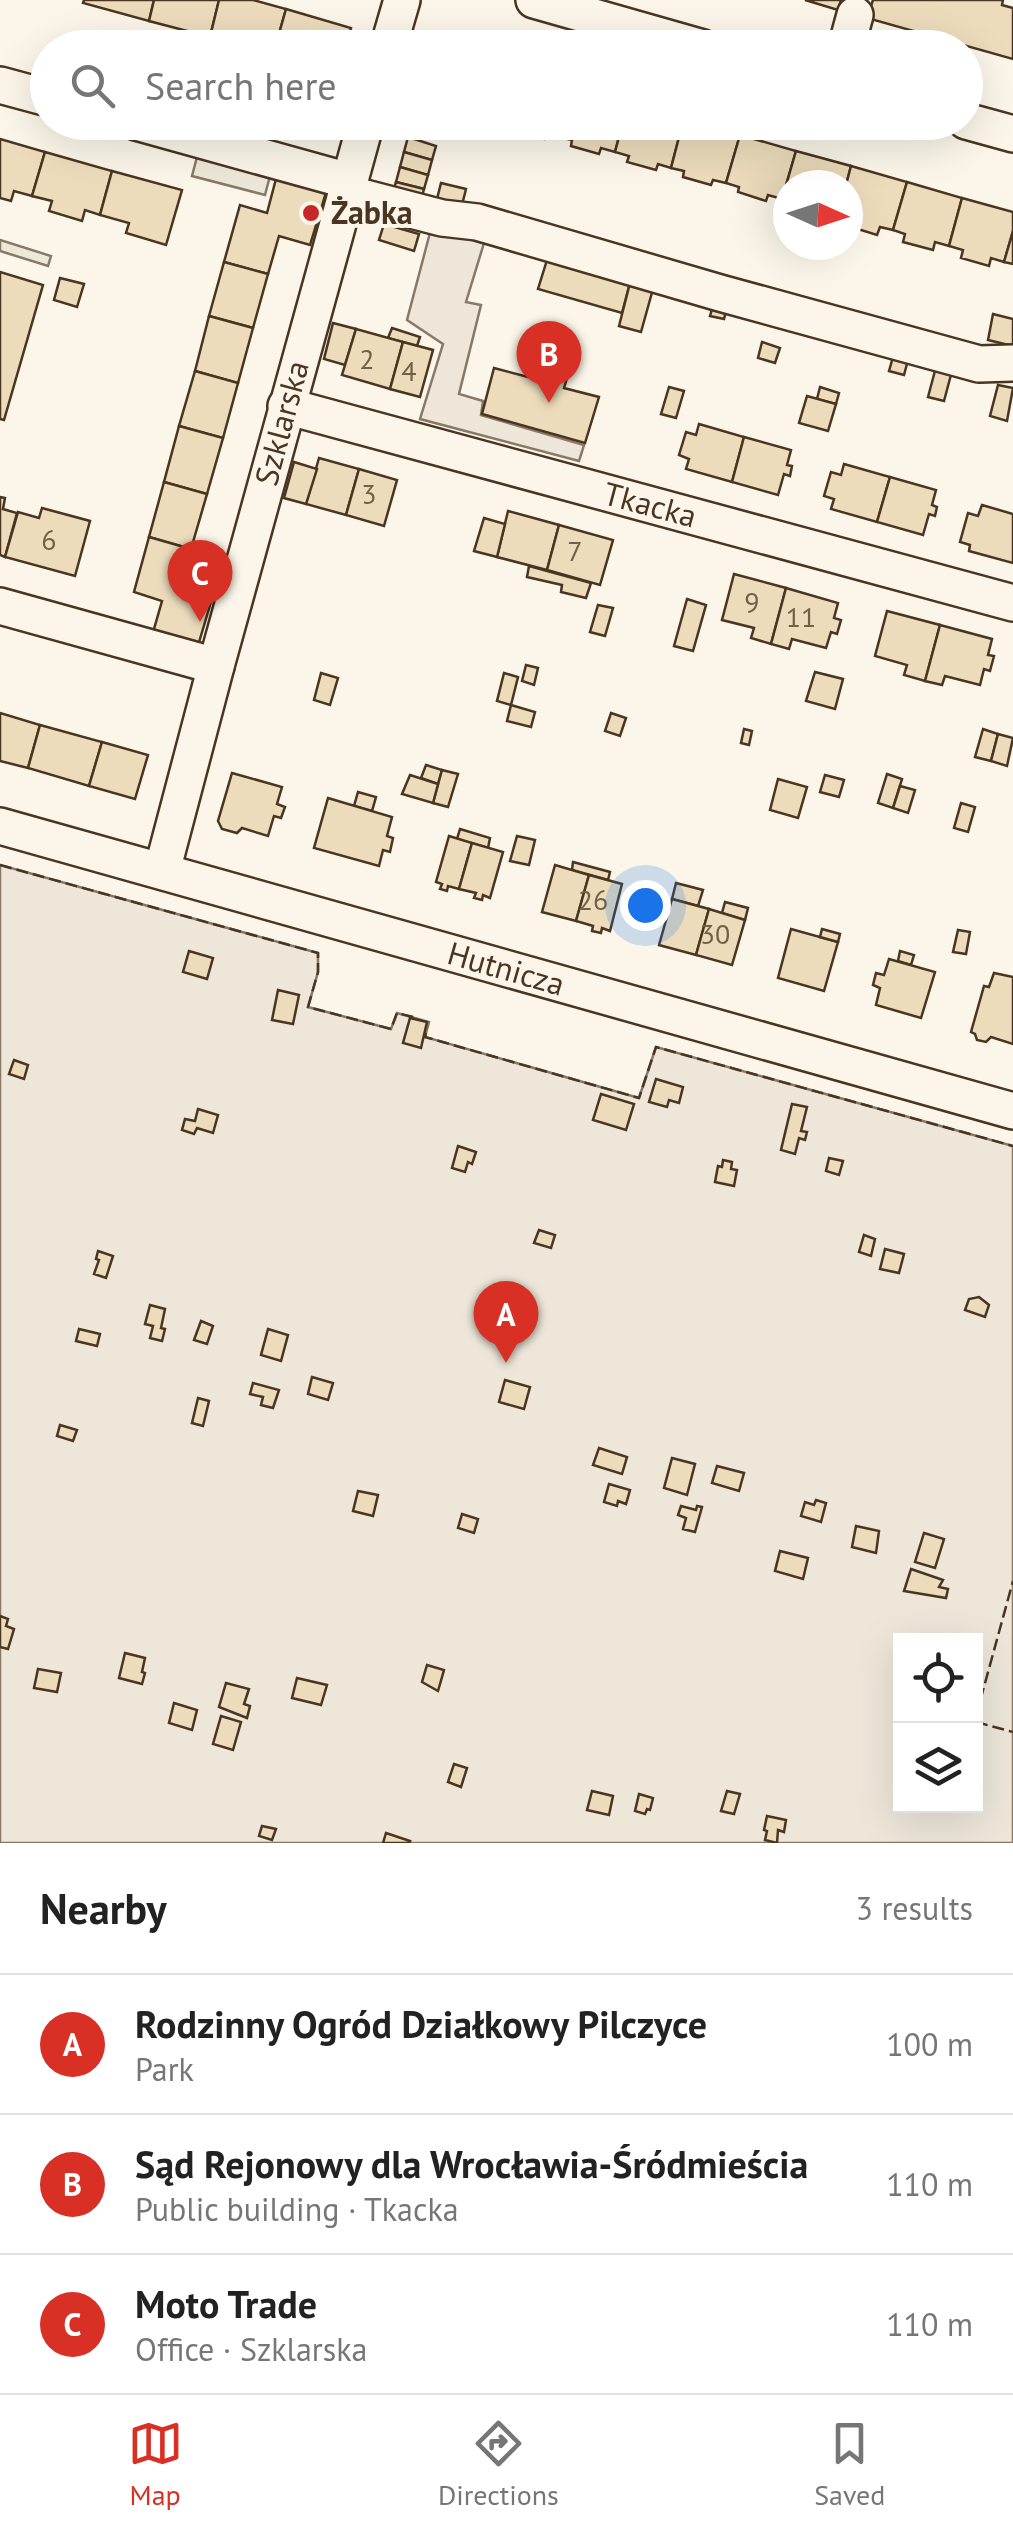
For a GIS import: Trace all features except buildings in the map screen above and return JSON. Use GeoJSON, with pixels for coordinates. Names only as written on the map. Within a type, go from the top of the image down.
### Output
{"type":"FeatureCollection","features":[{"type":"Feature","properties":{"kind":"street"},"geometry":{"type":"LineString","coordinates":[[393,30],[402,0]]}},
{"type":"Feature","properties":{"kind":"street"},"geometry":{"type":"LineString","coordinates":[[534,0],[639,30]]}},
{"type":"Feature","properties":{"kind":"street"},"geometry":{"type":"LineString","coordinates":[[0,85],[30,93]]}},
{"type":"Feature","properties":{"kind":"street"},"geometry":{"type":"LineString","coordinates":[[983,126],[1013,134]]}},
{"type":"Feature","properties":{"kind":"street"},"geometry":{"type":"LineString","coordinates":[[195,140],[442,218],[477,222],[980,364],[1013,363]]}},
{"type":"Feature","properties":{"kind":"street","name":"Szklarska"},"geometry":{"type":"LineString","coordinates":[[162,871],[361,140]]}},
{"type":"Feature","properties":{"kind":"street","name":"Tkacka"},"geometry":{"type":"LineString","coordinates":[[286,406],[1013,604]]}},
{"type":"Feature","properties":{"kind":"street"},"geometry":{"type":"LineString","coordinates":[[0,606],[216,666]]}},
{"type":"Feature","properties":{"kind":"street","name":"Hutnicza"},"geometry":{"type":"LineString","coordinates":[[0,826],[1013,1111]]}},
{"type":"Feature","properties":{"kind":"shaded area"},"geometry":{"type":"Polygon","coordinates":[[[198,153],[271,172],[265,195],[192,176],[198,153]]]}},
{"type":"Feature","properties":{"kind":"shaded area"},"geometry":{"type":"Polygon","coordinates":[[[431,229],[484,243],[466,302],[481,305],[459,394],[483,401],[481,415],[584,445],[579,461],[420,419],[443,344],[407,320],[431,229]]]}},
{"type":"Feature","properties":{"kind":"shaded area"},"geometry":{"type":"Polygon","coordinates":[[[0,240],[51,256],[48,266],[0,251],[0,240]]]}},
{"type":"Feature","properties":{"kind":"shaded area"},"geometry":{"type":"Polygon","coordinates":[[[0,865],[318,953],[318,972],[308,1007],[391,1029],[397,1013],[429,1022],[425,1037],[639,1098],[656,1047],[1013,1146],[1013,1843],[0,1843],[0,865]]]}},
{"type":"Feature","properties":{"kind":"fence"},"geometry":{"type":"LineString","coordinates":[[0,865],[318,953],[318,972],[308,1007],[391,1029],[397,1013],[417,1018]]}},
{"type":"Feature","properties":{"kind":"fence"},"geometry":{"type":"LineString","coordinates":[[426,1033],[425,1037],[639,1098],[656,1047],[1013,1146]]}},
{"type":"Feature","properties":{"kind":"fence"},"geometry":{"type":"LineString","coordinates":[[983,1690],[1013,1581]]}},
{"type":"Feature","properties":{"kind":"fence"},"geometry":{"type":"LineString","coordinates":[[980,1723],[1013,1732]]}},
{"type":"Feature","properties":{"kind":"place","name":"Żabka"},"geometry":{"type":"Point","coordinates":[311,213]}},
{"type":"Feature","properties":{"kind":"place","name":"Sąd Rejonowy dla Wrocławia-Śródmieścia"},"geometry":{"type":"Point","coordinates":[549,403]}},
{"type":"Feature","properties":{"kind":"place","name":"Moto Trade"},"geometry":{"type":"Point","coordinates":[200,622]}},
{"type":"Feature","properties":{"kind":"place","name":"Rodzinny Ogród Działkowy Pilczyce"},"geometry":{"type":"Point","coordinates":[506,1363]}}]}
